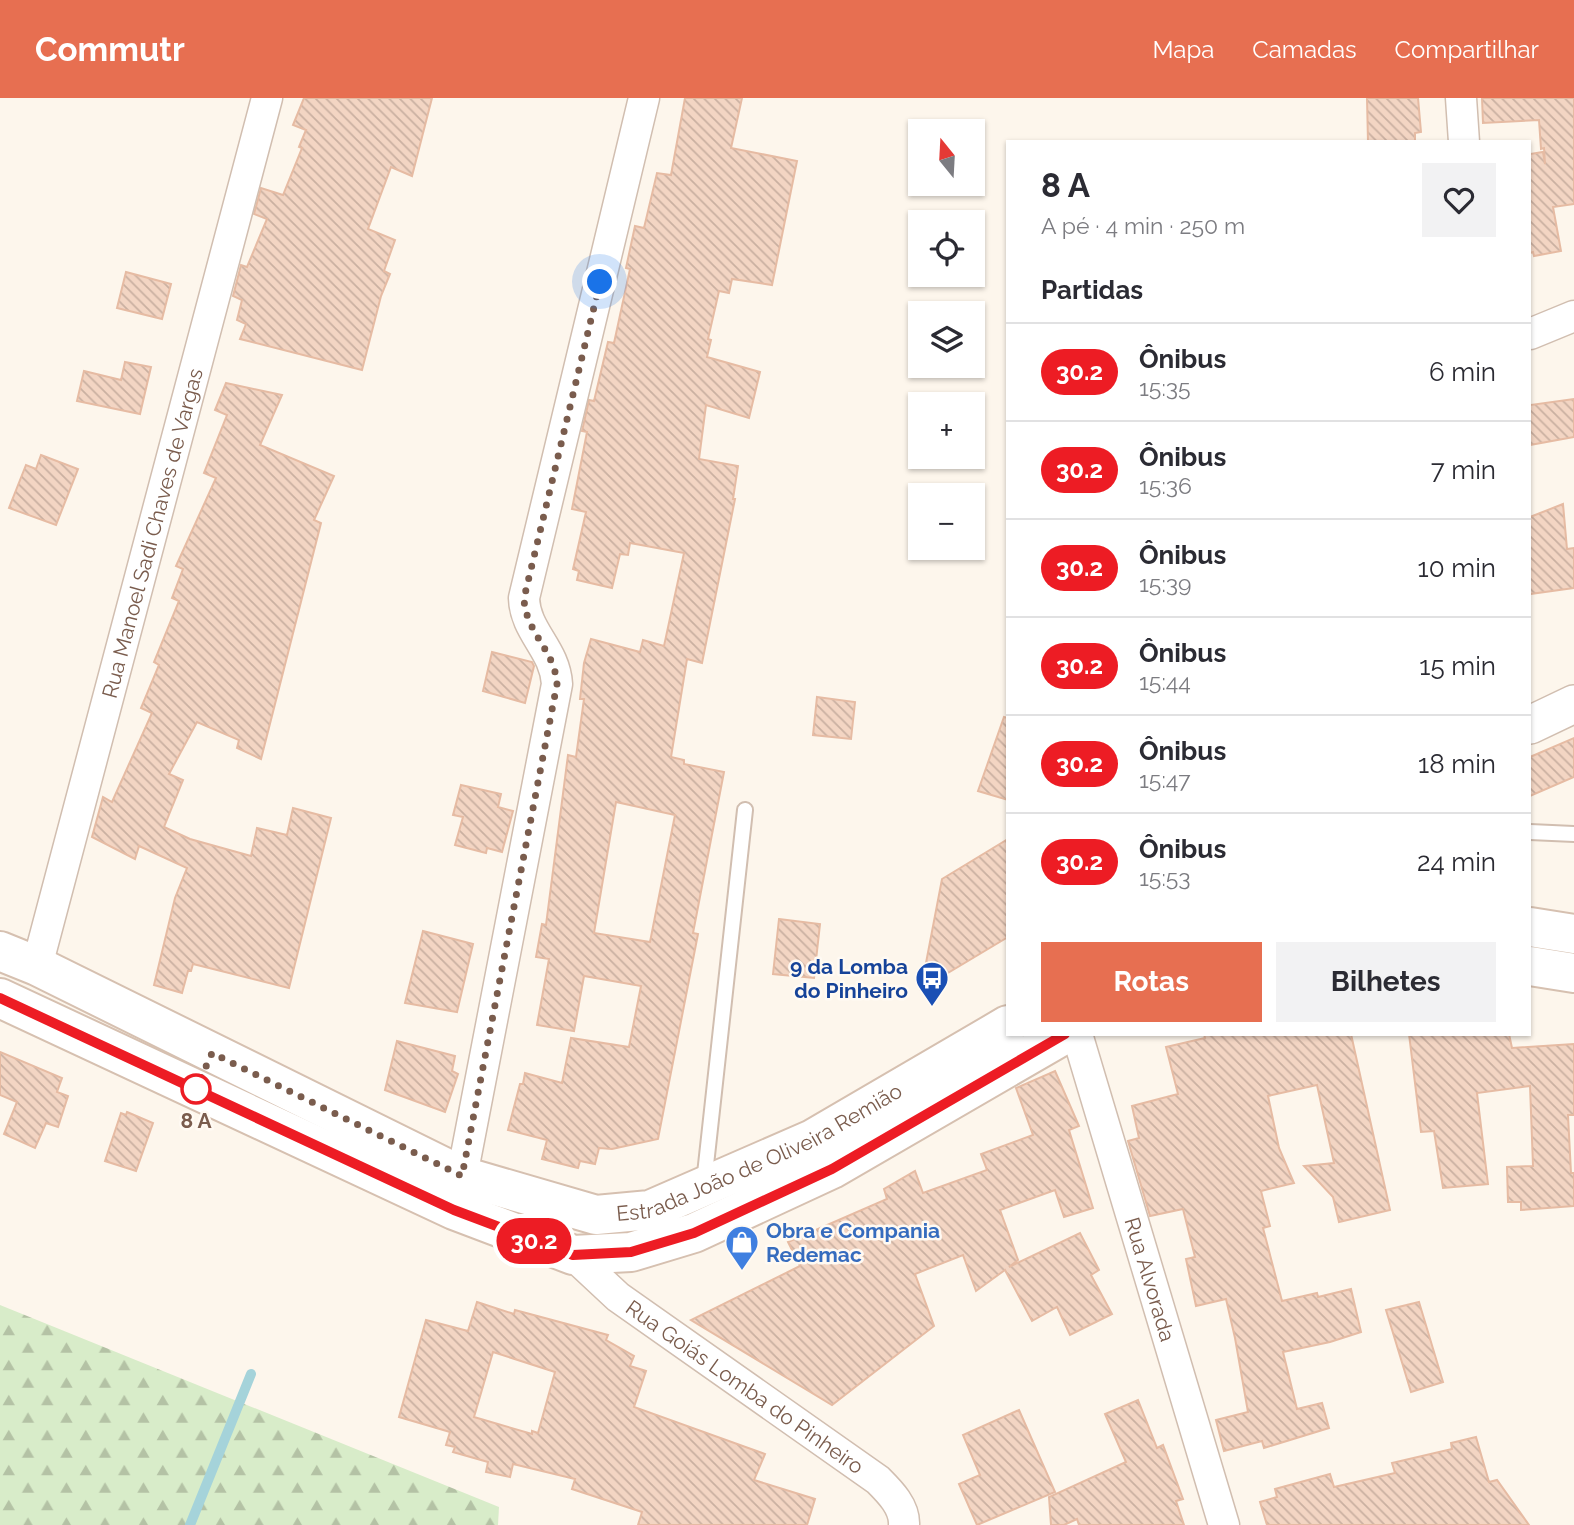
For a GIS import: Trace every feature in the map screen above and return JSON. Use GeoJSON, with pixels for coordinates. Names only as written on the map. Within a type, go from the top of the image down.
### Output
{"type":"FeatureCollection","features":[{"type":"Feature","properties":{"kind":"main road"},"geometry":{"type":"LineString","coordinates":[[1531,927],[1574,934]]}},
{"type":"Feature","properties":{"kind":"main road","name":"Estrada João de Oliveira Remião"},"geometry":{"type":"LineString","coordinates":[[0,951],[462,1176],[596,1215],[650,1210],[813,1139],[1006,1026]]}},
{"type":"Feature","properties":{"kind":"main road"},"geometry":{"type":"LineString","coordinates":[[1531,966],[1574,973]]}},
{"type":"Feature","properties":{"kind":"main road","name":"Estrada João de Oliveira Remião"},"geometry":{"type":"LineString","coordinates":[[0,998],[454,1210],[573,1255],[631,1252],[694,1233],[832,1169],[1062,1036]]}},
{"type":"Feature","properties":{"kind":"street","name":"Rua Manoel Sadi Chaves de Vargas"},"geometry":{"type":"LineString","coordinates":[[37,967],[267,98]]}},
{"type":"Feature","properties":{"kind":"street"},"geometry":{"type":"LineString","coordinates":[[462,1176],[557,684],[555,667],[528,619],[524,598],[644,98]]}},
{"type":"Feature","properties":{"kind":"street"},"geometry":{"type":"LineString","coordinates":[[1461,98],[1464,140]]}},
{"type":"Feature","properties":{"kind":"street"},"geometry":{"type":"LineString","coordinates":[[1531,334],[1574,316]]}},
{"type":"Feature","properties":{"kind":"street"},"geometry":{"type":"LineString","coordinates":[[1531,725],[1574,704]]}},
{"type":"Feature","properties":{"kind":"street","name":"Rua Alvorada"},"geometry":{"type":"LineString","coordinates":[[1078,1036],[1224,1525]]}},
{"type":"Feature","properties":{"kind":"street","name":"Rua Goiás Lomba do Pinheiro"},"geometry":{"type":"LineString","coordinates":[[573,1255],[618,1297],[878,1480],[895,1498],[905,1520],[904,1525]]}},
{"type":"Feature","properties":{"kind":"lane"},"geometry":{"type":"LineString","coordinates":[[703,1188],[745,810]]}},
{"type":"Feature","properties":{"kind":"lane"},"geometry":{"type":"LineString","coordinates":[[1531,832],[1574,834]]}},
{"type":"Feature","properties":{"kind":"green space"},"geometry":{"type":"Polygon","coordinates":[[[0,1305],[499,1507],[498,1525],[0,1525],[0,1305]]]}},
{"type":"Feature","properties":{"kind":"building"},"geometry":{"type":"Polygon","coordinates":[[[304,98],[432,98],[412,176],[391,167],[368,229],[395,240],[384,271],[390,274],[381,296],[362,370],[240,339],[246,324],[237,320],[242,300],[233,296],[241,265],[247,267],[267,219],[254,214],[261,188],[283,195],[302,148],[299,147],[306,130],[293,125],[304,98]]]}},
{"type":"Feature","properties":{"kind":"building"},"geometry":{"type":"Polygon","coordinates":[[[685,98],[742,98],[731,148],[797,161],[772,285],[732,279],[729,293],[719,291],[708,339],[711,340],[707,357],[760,372],[749,418],[706,405],[699,459],[738,466],[735,499],[702,663],[687,659],[671,757],[684,760],[684,764],[724,772],[693,933],[698,934],[658,1139],[612,1149],[599,1148],[595,1164],[580,1161],[578,1168],[542,1159],[547,1140],[508,1130],[525,1073],[562,1083],[571,1038],[629,1047],[641,986],[584,976],[574,1031],[537,1025],[549,959],[536,957],[542,924],[546,925],[568,755],[576,757],[584,699],[580,699],[584,663],[591,639],[640,652],[643,640],[664,646],[684,553],[630,543],[628,555],[620,554],[612,588],[577,580],[579,571],[573,569],[586,512],[572,509],[587,432],[582,431],[589,400],[594,401],[608,342],[614,343],[630,269],[626,268],[635,226],[644,228],[657,173],[671,175],[685,98]],[[616,802],[594,933],[650,942],[675,815],[616,802]]]}},
{"type":"Feature","properties":{"kind":"building"},"geometry":{"type":"Polygon","coordinates":[[[1367,98],[1418,98],[1421,132],[1415,133],[1415,140],[1368,140],[1367,98]]]}},
{"type":"Feature","properties":{"kind":"building"},"geometry":{"type":"Polygon","coordinates":[[[1482,98],[1574,98],[1574,204],[1553,207],[1561,251],[1534,256],[1531,253],[1531,154],[1543,152],[1545,164],[1539,120],[1483,123],[1482,98]]]}},
{"type":"Feature","properties":{"kind":"building"},"geometry":{"type":"Polygon","coordinates":[[[126,272],[171,284],[162,319],[117,308],[126,272]]]}},
{"type":"Feature","properties":{"kind":"building"},"geometry":{"type":"Polygon","coordinates":[[[125,362],[151,367],[140,414],[77,401],[84,371],[121,380],[125,362]]]}},
{"type":"Feature","properties":{"kind":"building"},"geometry":{"type":"Polygon","coordinates":[[[226,383],[282,395],[260,445],[334,476],[314,520],[321,523],[261,759],[237,748],[239,740],[197,722],[169,774],[183,780],[164,827],[190,839],[251,856],[257,828],[287,835],[293,808],[331,818],[289,988],[193,964],[191,971],[188,971],[182,993],[154,985],[175,898],[187,868],[139,846],[135,859],[92,837],[103,797],[112,802],[152,713],[141,708],[159,665],[154,662],[179,601],[172,598],[183,569],[176,566],[216,478],[204,473],[227,415],[215,410],[226,383]]]}},
{"type":"Feature","properties":{"kind":"building"},"geometry":{"type":"Polygon","coordinates":[[[1574,399],[1574,437],[1531,445],[1531,405],[1574,399]]]}},
{"type":"Feature","properties":{"kind":"building"},"geometry":{"type":"Polygon","coordinates":[[[41,455],[78,469],[56,525],[9,508],[26,465],[36,469],[41,455]]]}},
{"type":"Feature","properties":{"kind":"building"},"geometry":{"type":"Polygon","coordinates":[[[1563,504],[1567,549],[1574,548],[1574,588],[1531,594],[1531,517],[1563,504]]]}},
{"type":"Feature","properties":{"kind":"building"},"geometry":{"type":"Polygon","coordinates":[[[492,652],[532,662],[534,666],[525,703],[483,691],[492,652]]]}},
{"type":"Feature","properties":{"kind":"building"},"geometry":{"type":"Polygon","coordinates":[[[817,697],[855,702],[851,739],[813,735],[817,697]]]}},
{"type":"Feature","properties":{"kind":"building"},"geometry":{"type":"Polygon","coordinates":[[[1004,717],[1006,718],[1006,799],[978,791],[1004,717]]]}},
{"type":"Feature","properties":{"kind":"building"},"geometry":{"type":"Polygon","coordinates":[[[1574,738],[1574,777],[1531,796],[1531,757],[1574,738]]]}},
{"type":"Feature","properties":{"kind":"building"},"geometry":{"type":"Polygon","coordinates":[[[461,785],[501,794],[498,807],[513,811],[502,852],[487,848],[486,853],[455,845],[463,817],[453,815],[461,785]]]}},
{"type":"Feature","properties":{"kind":"building"},"geometry":{"type":"Polygon","coordinates":[[[1006,840],[1006,938],[921,989],[942,879],[1006,840]]]}},
{"type":"Feature","properties":{"kind":"building"},"geometry":{"type":"Polygon","coordinates":[[[779,919],[820,924],[814,978],[773,974],[779,919]]]}},
{"type":"Feature","properties":{"kind":"building"},"geometry":{"type":"Polygon","coordinates":[[[423,931],[473,944],[457,1012],[405,1003],[423,931]]]}},
{"type":"Feature","properties":{"kind":"building"},"geometry":{"type":"Polygon","coordinates":[[[1351,1036],[1390,1210],[1339,1222],[1333,1197],[1304,1166],[1334,1163],[1317,1085],[1268,1096],[1279,1148],[1294,1183],[1261,1191],[1270,1226],[1263,1228],[1282,1301],[1317,1293],[1318,1297],[1351,1289],[1361,1332],[1283,1352],[1297,1409],[1322,1403],[1329,1428],[1264,1448],[1262,1441],[1224,1451],[1216,1420],[1248,1412],[1226,1299],[1196,1306],[1186,1259],[1195,1257],[1183,1209],[1150,1216],[1128,1141],[1139,1138],[1132,1106],[1178,1094],[1166,1047],[1205,1038],[1351,1036]]]}},
{"type":"Feature","properties":{"kind":"building"},"geometry":{"type":"Polygon","coordinates":[[[1409,1036],[1509,1036],[1512,1048],[1574,1044],[1574,1115],[1568,1115],[1571,1173],[1574,1173],[1574,1206],[1521,1210],[1521,1202],[1508,1202],[1507,1167],[1533,1166],[1530,1086],[1477,1093],[1488,1184],[1443,1188],[1434,1131],[1421,1132],[1409,1036]]]}},
{"type":"Feature","properties":{"kind":"building"},"geometry":{"type":"Polygon","coordinates":[[[397,1041],[455,1056],[452,1071],[458,1074],[445,1112],[385,1090],[397,1041]]]}},
{"type":"Feature","properties":{"kind":"building"},"geometry":{"type":"Polygon","coordinates":[[[0,1052],[62,1078],[57,1092],[68,1096],[58,1127],[46,1123],[35,1148],[4,1134],[17,1102],[0,1095],[0,1052]]]}},
{"type":"Feature","properties":{"kind":"building"},"geometry":{"type":"Polygon","coordinates":[[[1055,1071],[1079,1126],[1069,1130],[1093,1208],[1064,1217],[1055,1190],[1000,1210],[1018,1260],[1009,1267],[1080,1233],[1099,1270],[1091,1275],[1112,1314],[1070,1335],[1057,1307],[1032,1321],[1005,1270],[976,1291],[963,1255],[915,1274],[934,1326],[832,1405],[691,1320],[800,1266],[788,1242],[887,1199],[884,1189],[915,1171],[923,1193],[987,1170],[981,1154],[1033,1135],[1016,1088],[1055,1071]]]}},
{"type":"Feature","properties":{"kind":"building"},"geometry":{"type":"Polygon","coordinates":[[[127,1112],[153,1123],[136,1171],[105,1161],[121,1113],[126,1115],[127,1112]]]}},
{"type":"Feature","properties":{"kind":"building"},"geometry":{"type":"Polygon","coordinates":[[[477,1302],[514,1314],[515,1310],[608,1335],[606,1340],[634,1356],[630,1366],[646,1371],[634,1407],[765,1454],[754,1480],[815,1499],[807,1525],[638,1525],[642,1512],[572,1489],[575,1479],[513,1464],[510,1477],[486,1472],[488,1462],[453,1452],[455,1447],[446,1445],[450,1432],[399,1417],[426,1320],[468,1331],[477,1302]],[[493,1352],[474,1417],[532,1434],[532,1431],[538,1433],[555,1372],[493,1352]]]}},
{"type":"Feature","properties":{"kind":"building"},"geometry":{"type":"Polygon","coordinates":[[[1419,1302],[1443,1382],[1411,1392],[1386,1310],[1419,1302]]]}},
{"type":"Feature","properties":{"kind":"building"},"geometry":{"type":"Polygon","coordinates":[[[1138,1400],[1157,1448],[1163,1445],[1183,1499],[1176,1501],[1184,1525],[1079,1525],[1077,1519],[1064,1525],[1051,1525],[1049,1497],[1126,1462],[1105,1414],[1138,1400]]]}},
{"type":"Feature","properties":{"kind":"building"},"geometry":{"type":"Polygon","coordinates":[[[1019,1410],[1055,1492],[977,1525],[959,1484],[980,1475],[963,1435],[1019,1410]]]}},
{"type":"Feature","properties":{"kind":"building"},"geometry":{"type":"Polygon","coordinates":[[[1476,1437],[1489,1482],[1497,1480],[1529,1525],[1267,1525],[1260,1502],[1277,1497],[1275,1489],[1330,1474],[1334,1487],[1395,1473],[1392,1463],[1452,1449],[1451,1443],[1476,1437]]]}},
{"type":"Feature","properties":{"kind":"waterway"},"geometry":{"type":"LineString","coordinates":[[190,1525],[251,1374]]}},
{"type":"Feature","properties":{"kind":"bus line","name":"30.2"},"geometry":{"type":"LineString","coordinates":[[0,998],[454,1210],[573,1255],[631,1252],[694,1233],[832,1169],[1062,1036]]}},
{"type":"Feature","properties":{"kind":"place","name":"9 da Lomba do Pinheiro"},"geometry":{"type":"Point","coordinates":[932,1008]}},
{"type":"Feature","properties":{"kind":"place","name":"8 A"},"geometry":{"type":"Point","coordinates":[196,1089]}},
{"type":"Feature","properties":{"kind":"place","name":"Obra e Compania Redemac"},"geometry":{"type":"Point","coordinates":[742,1272]}},
{"type":"Feature","properties":{"kind":"route"},"geometry":{"type":"LineString","coordinates":[[196,1089],[212,1053],[462,1176],[557,684],[555,667],[528,619],[524,598],[600,282]]}}]}
